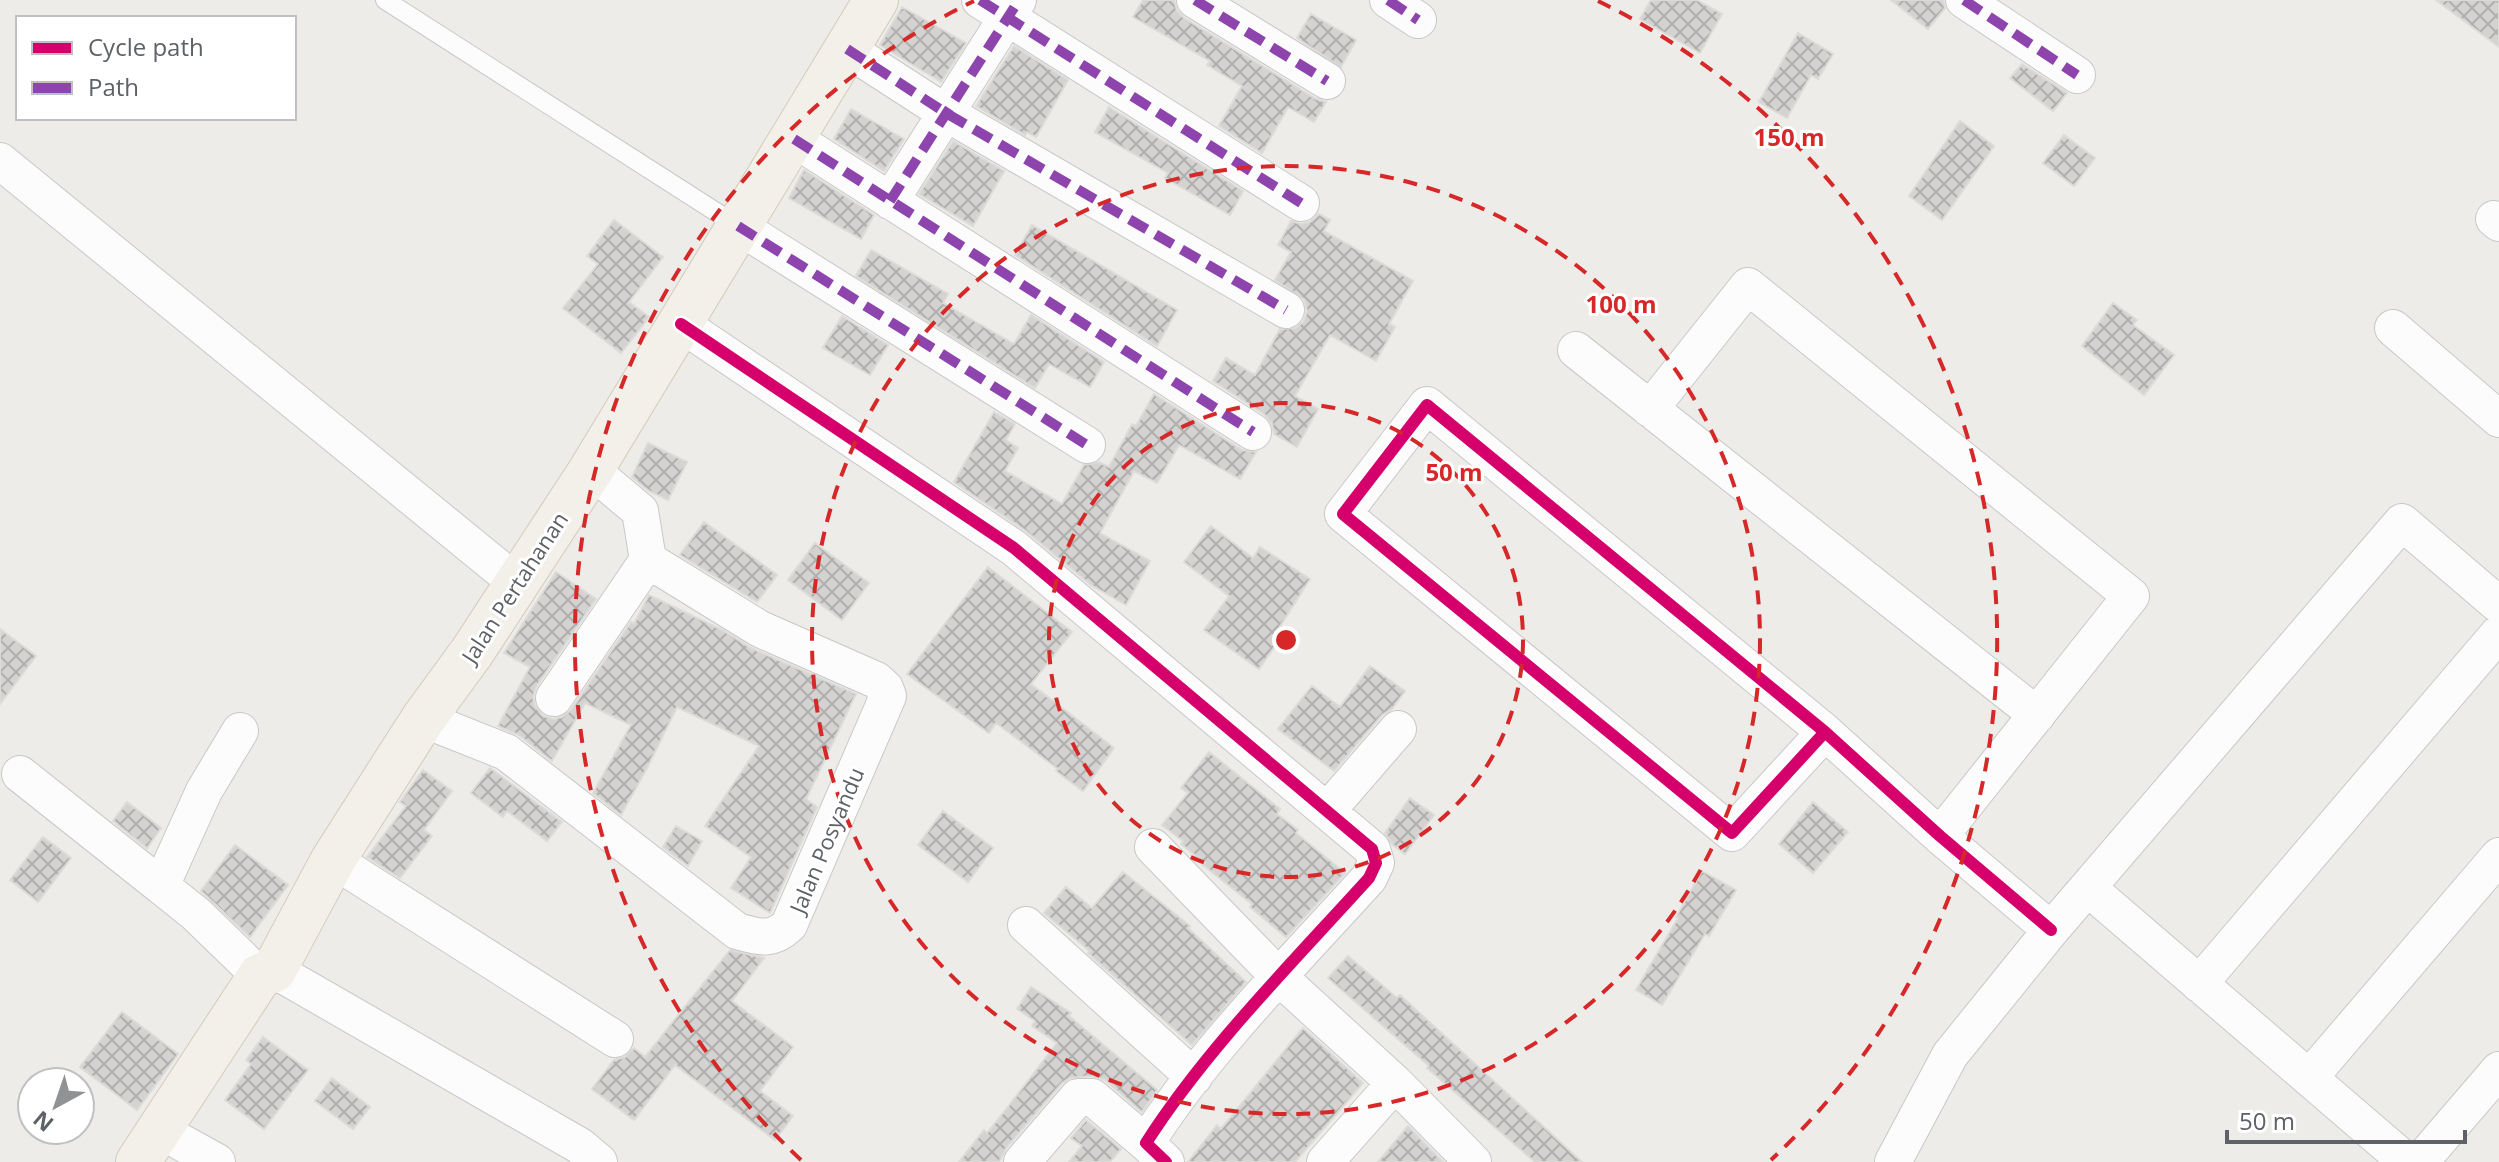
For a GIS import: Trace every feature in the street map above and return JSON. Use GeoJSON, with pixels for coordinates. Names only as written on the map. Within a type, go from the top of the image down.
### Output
{"type":"FeatureCollection","features":[{"type":"Feature","properties":{"kind":"main road","name":"Jalan Pertahanan"},"geometry":{"type":"LineString","coordinates":[[148,1146],[267,973],[333,860],[423,719],[472,652],[591,470],[876,0]]}},
{"type":"Feature","properties":{"kind":"street"},"geometry":{"type":"LineString","coordinates":[[1195,0],[1327,81]]}},
{"type":"Feature","properties":{"kind":"street"},"geometry":{"type":"LineString","coordinates":[[1388,0],[1418,20]]}},
{"type":"Feature","properties":{"kind":"street"},"geometry":{"type":"LineString","coordinates":[[1964,0],[2077,75]]}},
{"type":"Feature","properties":{"kind":"street"},"geometry":{"type":"LineString","coordinates":[[890,201],[946,113],[1002,6],[1301,203]]}},
{"type":"Feature","properties":{"kind":"street"},"geometry":{"type":"LineString","coordinates":[[847,49],[946,113],[1286,310]]}},
{"type":"Feature","properties":{"kind":"street"},"geometry":{"type":"LineString","coordinates":[[794,139],[1253,432]]}},
{"type":"Feature","properties":{"kind":"street"},"geometry":{"type":"LineString","coordinates":[[0,161],[517,583]]}},
{"type":"Feature","properties":{"kind":"street"},"geometry":{"type":"LineString","coordinates":[[738,226],[1087,445]]}},
{"type":"Feature","properties":{"kind":"street"},"geometry":{"type":"LineString","coordinates":[[1650,409],[1748,286],[2131,596],[1940,836]]}},
{"type":"Feature","properties":{"kind":"street"},"geometry":{"type":"LineString","coordinates":[[681,324],[1014,548],[1372,849],[1376,863],[1369,878],[1194,1077],[1156,1152],[1092,1097],[1078,1097],[1022,1162]]}},
{"type":"Feature","properties":{"kind":"street"},"geometry":{"type":"LineString","coordinates":[[2393,328],[2499,419]]}},
{"type":"Feature","properties":{"kind":"street"},"geometry":{"type":"LineString","coordinates":[[1576,350],[2037,715]]}},
{"type":"Feature","properties":{"kind":"street"},"geometry":{"type":"LineString","coordinates":[[1825,732],[1732,833],[1343,514],[1427,405],[1825,732],[1940,836],[2051,930]]}},
{"type":"Feature","properties":{"kind":"street"},"geometry":{"type":"LineString","coordinates":[[554,698],[648,560],[640,511],[591,470]]}},
{"type":"Feature","properties":{"kind":"street"},"geometry":{"type":"LineString","coordinates":[[1893,1162],[1950,1055],[2051,930],[2402,522],[2499,605]]}},
{"type":"Feature","properties":{"kind":"street","name":"Jalan Posyandu"},"geometry":{"type":"LineString","coordinates":[[423,719],[506,752],[737,931],[759,937],[778,936],[789,925],[888,696],[876,680],[760,629],[648,560]]}},
{"type":"Feature","properties":{"kind":"street"},"geometry":{"type":"LineString","coordinates":[[2199,984],[2499,633]]}},
{"type":"Feature","properties":{"kind":"street"},"geometry":{"type":"LineString","coordinates":[[1327,811],[1398,729]]}},
{"type":"Feature","properties":{"kind":"street"},"geometry":{"type":"LineString","coordinates":[[161,886],[204,791],[240,731]]}},
{"type":"Feature","properties":{"kind":"street"},"geometry":{"type":"LineString","coordinates":[[20,774],[267,973],[580,1146],[599,1162]]}},
{"type":"Feature","properties":{"kind":"street"},"geometry":{"type":"LineString","coordinates":[[1153,847],[1280,978],[1395,1083],[1473,1162]]}},
{"type":"Feature","properties":{"kind":"street"},"geometry":{"type":"LineString","coordinates":[[2309,1078],[2499,856]]}},
{"type":"Feature","properties":{"kind":"street"},"geometry":{"type":"LineString","coordinates":[[333,860],[615,1039]]}},
{"type":"Feature","properties":{"kind":"street"},"geometry":{"type":"LineString","coordinates":[[2088,888],[2407,1162]]}},
{"type":"Feature","properties":{"kind":"street"},"geometry":{"type":"LineString","coordinates":[[1026,925],[1194,1077]]}},
{"type":"Feature","properties":{"kind":"street"},"geometry":{"type":"LineString","coordinates":[[2420,1162],[2499,1070]]}},
{"type":"Feature","properties":{"kind":"street"},"geometry":{"type":"LineString","coordinates":[[1325,1162],[1395,1083]]}},
{"type":"Feature","properties":{"kind":"street"},"geometry":{"type":"LineString","coordinates":[[148,1146],[217,1162]]}},
{"type":"Feature","properties":{"kind":"lane"},"geometry":{"type":"LineString","coordinates":[[385,0],[738,226]]}},
{"type":"Feature","properties":{"kind":"building"},"geometry":{"type":"Polygon","coordinates":[[[1143,0],[1174,0],[1177,11],[1184,18],[1316,99],[1326,102],[1314,122],[1288,107],[1262,153],[1219,126],[1242,86],[1207,65],[1210,61],[1133,17],[1143,0]]]}},
{"type":"Feature","properties":{"kind":"building"},"geometry":{"type":"Polygon","coordinates":[[[1651,0],[1697,0],[1722,14],[1700,53],[1640,19],[1651,0]]]}},
{"type":"Feature","properties":{"kind":"building"},"geometry":{"type":"Polygon","coordinates":[[[1891,0],[1943,0],[1945,8],[1928,29],[1891,0]]]}},
{"type":"Feature","properties":{"kind":"building"},"geometry":{"type":"Polygon","coordinates":[[[2436,0],[2499,0],[2499,47],[2436,0]]]}},
{"type":"Feature","properties":{"kind":"building"},"geometry":{"type":"Polygon","coordinates":[[[902,7],[966,43],[941,82],[880,45],[902,7]]]}},
{"type":"Feature","properties":{"kind":"building"},"geometry":{"type":"Polygon","coordinates":[[[1311,14],[1356,40],[1341,67],[1297,38],[1311,14]]]}},
{"type":"Feature","properties":{"kind":"building"},"geometry":{"type":"Polygon","coordinates":[[[1798,33],[1833,54],[1818,79],[1811,75],[1787,118],[1759,102],[1798,33]]]}},
{"type":"Feature","properties":{"kind":"building"},"geometry":{"type":"Polygon","coordinates":[[[1014,46],[1068,80],[1036,137],[1027,132],[1025,135],[976,106],[1014,46]]]}},
{"type":"Feature","properties":{"kind":"building"},"geometry":{"type":"Polygon","coordinates":[[[2022,64],[2067,93],[2053,111],[2010,78],[2022,64]]]}},
{"type":"Feature","properties":{"kind":"building"},"geometry":{"type":"Polygon","coordinates":[[[1109,107],[1243,191],[1230,215],[1165,178],[1168,173],[1095,132],[1109,107]]]}},
{"type":"Feature","properties":{"kind":"building"},"geometry":{"type":"Polygon","coordinates":[[[851,109],[904,139],[884,171],[834,139],[851,109]]]}},
{"type":"Feature","properties":{"kind":"building"},"geometry":{"type":"Polygon","coordinates":[[[1960,121],[1994,146],[1942,220],[1909,196],[1960,121]]]}},
{"type":"Feature","properties":{"kind":"building"},"geometry":{"type":"Polygon","coordinates":[[[2064,135],[2095,158],[2074,186],[2043,163],[2064,135]]]}},
{"type":"Feature","properties":{"kind":"building"},"geometry":{"type":"Polygon","coordinates":[[[953,141],[1004,171],[973,226],[919,194],[953,141]]]}},
{"type":"Feature","properties":{"kind":"building"},"geometry":{"type":"Polygon","coordinates":[[[804,170],[874,215],[861,239],[789,198],[804,170]]]}},
{"type":"Feature","properties":{"kind":"building"},"geometry":{"type":"Polygon","coordinates":[[[1319,214],[1330,220],[1324,231],[1413,281],[1389,324],[1395,327],[1376,361],[1330,335],[1295,396],[1318,409],[1297,447],[1274,434],[1272,423],[1264,414],[1213,381],[1226,358],[1255,375],[1280,329],[1296,328],[1304,321],[1307,311],[1304,299],[1275,280],[1291,252],[1278,245],[1291,221],[1301,224],[1310,222],[1319,214]]]}},
{"type":"Feature","properties":{"kind":"building"},"geometry":{"type":"Polygon","coordinates":[[[614,220],[663,257],[629,302],[649,317],[621,353],[563,308],[598,264],[587,256],[614,220]]]}},
{"type":"Feature","properties":{"kind":"building"},"geometry":{"type":"Polygon","coordinates":[[[1032,225],[1177,310],[1157,346],[1015,255],[1032,225]]]}},
{"type":"Feature","properties":{"kind":"building"},"geometry":{"type":"Polygon","coordinates":[[[871,250],[948,294],[943,303],[1014,344],[1031,315],[1104,362],[1090,387],[1049,364],[1035,388],[856,276],[871,250]]]}},
{"type":"Feature","properties":{"kind":"building"},"geometry":{"type":"Polygon","coordinates":[[[2113,303],[2137,320],[2133,325],[2174,355],[2144,395],[2082,346],[2113,303]]]}},
{"type":"Feature","properties":{"kind":"building"},"geometry":{"type":"Polygon","coordinates":[[[842,316],[888,345],[870,375],[823,348],[842,316]]]}},
{"type":"Feature","properties":{"kind":"building"},"geometry":{"type":"Polygon","coordinates":[[[1154,394],[1242,450],[1256,452],[1240,479],[1179,445],[1157,483],[1134,471],[1100,533],[1150,561],[1126,605],[1091,585],[1026,531],[954,482],[994,412],[1015,424],[1006,440],[1018,448],[1005,471],[1062,504],[1084,465],[1099,462],[1109,467],[1132,424],[1136,426],[1154,394]]]}},
{"type":"Feature","properties":{"kind":"building"},"geometry":{"type":"Polygon","coordinates":[[[648,443],[687,462],[668,500],[649,491],[632,477],[648,443]]]}},
{"type":"Feature","properties":{"kind":"building"},"geometry":{"type":"Polygon","coordinates":[[[704,522],[777,575],[757,602],[680,555],[704,522]]]}},
{"type":"Feature","properties":{"kind":"building"},"geometry":{"type":"Polygon","coordinates":[[[1211,526],[1253,558],[1260,547],[1310,579],[1279,628],[1285,632],[1259,669],[1204,630],[1229,596],[1184,562],[1211,526]]]}},
{"type":"Feature","properties":{"kind":"building"},"geometry":{"type":"Polygon","coordinates":[[[815,543],[869,583],[842,620],[788,580],[815,543]]]}},
{"type":"Feature","properties":{"kind":"building"},"geometry":{"type":"Polygon","coordinates":[[[988,567],[1072,632],[1031,684],[1114,748],[1083,791],[996,723],[989,733],[907,674],[988,567]]]}},
{"type":"Feature","properties":{"kind":"building"},"geometry":{"type":"Polygon","coordinates":[[[556,572],[596,599],[536,687],[533,697],[535,706],[543,716],[553,719],[571,710],[631,622],[634,624],[649,595],[722,630],[751,648],[856,694],[806,799],[817,807],[770,913],[731,888],[751,857],[705,826],[759,746],[677,707],[621,815],[593,793],[631,725],[585,703],[552,761],[519,735],[498,726],[530,667],[504,653],[556,572]]]}},
{"type":"Feature","properties":{"kind":"building"},"geometry":{"type":"Polygon","coordinates":[[[0,629],[36,656],[0,704],[0,629]]]}},
{"type":"Feature","properties":{"kind":"building"},"geometry":{"type":"Polygon","coordinates":[[[1370,666],[1405,691],[1334,771],[1278,729],[1312,686],[1340,707],[1370,666]]]}},
{"type":"Feature","properties":{"kind":"building"},"geometry":{"type":"Polygon","coordinates":[[[1209,752],[1280,809],[1277,814],[1298,830],[1296,833],[1345,873],[1286,937],[1162,825],[1188,793],[1181,788],[1209,752]]]}},
{"type":"Feature","properties":{"kind":"building"},"geometry":{"type":"Polygon","coordinates":[[[490,768],[562,822],[547,841],[507,811],[503,817],[471,793],[490,768]]]}},
{"type":"Feature","properties":{"kind":"building"},"geometry":{"type":"Polygon","coordinates":[[[423,770],[452,791],[424,830],[432,836],[400,878],[367,857],[406,806],[400,802],[423,770]]]}},
{"type":"Feature","properties":{"kind":"building"},"geometry":{"type":"Polygon","coordinates":[[[1410,798],[1434,815],[1405,854],[1393,845],[1385,833],[1410,798]]]}},
{"type":"Feature","properties":{"kind":"building"},"geometry":{"type":"Polygon","coordinates":[[[127,802],[161,828],[147,848],[113,821],[127,802]]]}},
{"type":"Feature","properties":{"kind":"building"},"geometry":{"type":"Polygon","coordinates":[[[1813,802],[1848,832],[1813,873],[1779,844],[1813,802]]]}},
{"type":"Feature","properties":{"kind":"building"},"geometry":{"type":"Polygon","coordinates":[[[943,811],[993,848],[968,882],[918,845],[943,811]]]}},
{"type":"Feature","properties":{"kind":"building"},"geometry":{"type":"Polygon","coordinates":[[[676,826],[702,841],[688,866],[663,847],[676,826]]]}},
{"type":"Feature","properties":{"kind":"building"},"geometry":{"type":"Polygon","coordinates":[[[43,837],[71,858],[38,902],[10,880],[43,837]]]}},
{"type":"Feature","properties":{"kind":"building"},"geometry":{"type":"Polygon","coordinates":[[[235,845],[288,885],[250,937],[201,891],[235,845]]]}},
{"type":"Feature","properties":{"kind":"building"},"geometry":{"type":"Polygon","coordinates":[[[1702,871],[1736,890],[1662,1005],[1636,990],[1702,871]]]}},
{"type":"Feature","properties":{"kind":"building"},"geometry":{"type":"Polygon","coordinates":[[[1123,872],[1190,926],[1188,928],[1246,982],[1192,1045],[1044,913],[1066,887],[1092,908],[1123,872]]]}},
{"type":"Feature","properties":{"kind":"building"},"geometry":{"type":"Polygon","coordinates":[[[730,950],[764,958],[732,1001],[793,1047],[760,1091],[793,1116],[775,1140],[675,1065],[634,1120],[592,1089],[614,1060],[625,1057],[634,1048],[645,1057],[730,950]]]}},
{"type":"Feature","properties":{"kind":"building"},"geometry":{"type":"Polygon","coordinates":[[[1348,956],[1397,998],[1400,995],[1582,1162],[1535,1162],[1427,1068],[1429,1066],[1328,978],[1348,956]]]}},
{"type":"Feature","properties":{"kind":"building"},"geometry":{"type":"Polygon","coordinates":[[[1031,987],[1071,1013],[1069,1016],[1157,1090],[1142,1112],[1105,1080],[1092,1076],[1070,1078],[1062,1083],[1006,1148],[999,1162],[959,1162],[984,1130],[987,1133],[1057,1043],[1032,1026],[1035,1021],[1017,1009],[1031,987]]]}},
{"type":"Feature","properties":{"kind":"building"},"geometry":{"type":"Polygon","coordinates":[[[122,1012],[178,1054],[137,1110],[96,1079],[96,1066],[81,1066],[122,1012]]]}},
{"type":"Feature","properties":{"kind":"building"},"geometry":{"type":"Polygon","coordinates":[[[1303,1028],[1363,1083],[1295,1162],[1188,1162],[1217,1125],[1221,1129],[1303,1028]]]}},
{"type":"Feature","properties":{"kind":"building"},"geometry":{"type":"Polygon","coordinates":[[[263,1037],[308,1070],[264,1129],[225,1100],[251,1064],[246,1060],[263,1037]]]}},
{"type":"Feature","properties":{"kind":"building"},"geometry":{"type":"Polygon","coordinates":[[[332,1078],[370,1107],[353,1129],[315,1101],[332,1078]]]}},
{"type":"Feature","properties":{"kind":"building"},"geometry":{"type":"Polygon","coordinates":[[[1086,1120],[1121,1149],[1110,1162],[1069,1162],[1082,1146],[1071,1138],[1086,1120]]]}},
{"type":"Feature","properties":{"kind":"building"},"geometry":{"type":"Polygon","coordinates":[[[1408,1126],[1443,1162],[1378,1162],[1408,1126]]]}},
{"type":"Feature","properties":{"kind":"marked path"},"geometry":{"type":"LineString","coordinates":[[980,0],[1301,203]]}},
{"type":"Feature","properties":{"kind":"marked path"},"geometry":{"type":"LineString","coordinates":[[890,201],[1019,0]]}},
{"type":"Feature","properties":{"kind":"marked path"},"geometry":{"type":"LineString","coordinates":[[1195,0],[1327,81]]}},
{"type":"Feature","properties":{"kind":"marked path"},"geometry":{"type":"LineString","coordinates":[[1388,0],[1418,20]]}},
{"type":"Feature","properties":{"kind":"marked path"},"geometry":{"type":"LineString","coordinates":[[1964,0],[2077,75]]}},
{"type":"Feature","properties":{"kind":"marked path"},"geometry":{"type":"LineString","coordinates":[[847,49],[946,113],[1286,310]]}},
{"type":"Feature","properties":{"kind":"marked path"},"geometry":{"type":"LineString","coordinates":[[794,139],[1253,432]]}},
{"type":"Feature","properties":{"kind":"marked path"},"geometry":{"type":"LineString","coordinates":[[738,226],[1087,445]]}},
{"type":"Feature","properties":{"kind":"cycle path"},"geometry":{"type":"LineString","coordinates":[[681,324],[1014,548],[1372,849],[1376,863],[1369,878],[1223,1040],[1146,1143],[1166,1162]]}},
{"type":"Feature","properties":{"kind":"cycle path"},"geometry":{"type":"LineString","coordinates":[[1825,732],[1732,833],[1343,514],[1427,405],[1825,732],[1940,836],[2051,930]]}}]}
